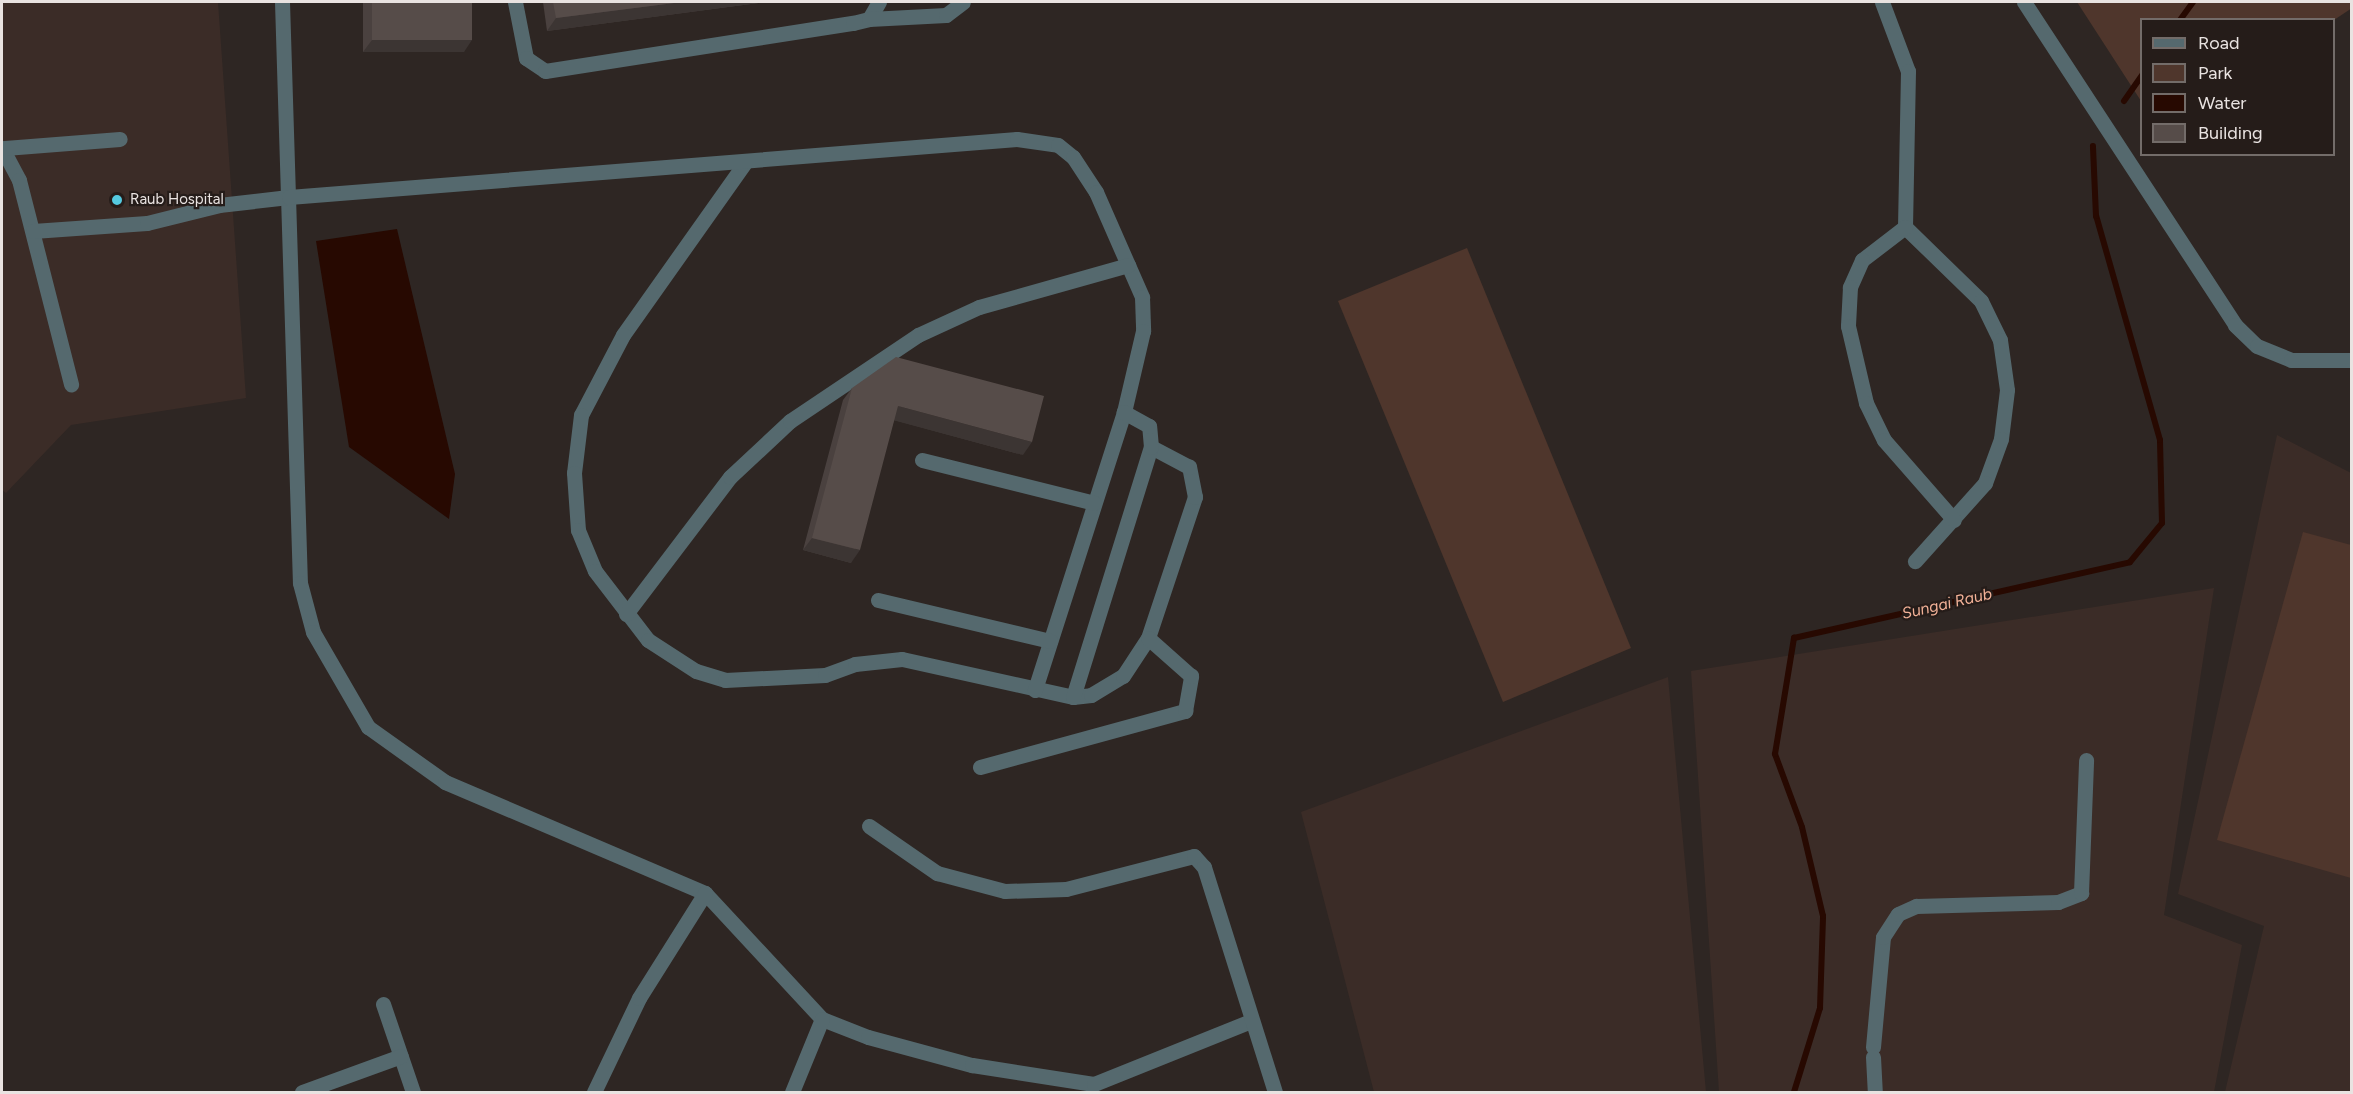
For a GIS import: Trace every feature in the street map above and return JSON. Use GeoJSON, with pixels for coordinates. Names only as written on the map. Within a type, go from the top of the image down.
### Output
{"type":"FeatureCollection","features":[{"type":"Feature","properties":{"kind":"street"},"geometry":{"type":"LineString","coordinates":[[282,2],[300,583],[313,632],[354,710],[394,749],[445,782],[705,893],[822,1019],[972,1065],[1095,1088],[1251,1021]]}},
{"type":"Feature","properties":{"kind":"street"},"geometry":{"type":"LineString","coordinates":[[515,2],[526,58],[545,70],[869,19],[946,15],[963,2]]}},
{"type":"Feature","properties":{"kind":"street"},"geometry":{"type":"LineString","coordinates":[[869,19],[879,2]]}},
{"type":"Feature","properties":{"kind":"street"},"geometry":{"type":"LineString","coordinates":[[1882,2],[1908,71],[1905,227],[1982,302],[2000,340],[2007,390],[2001,439],[1985,483],[1915,561]]}},
{"type":"Feature","properties":{"kind":"street"},"geometry":{"type":"LineString","coordinates":[[2024,2],[2235,325],[2257,346],[2291,360],[2352,360]]}},
{"type":"Feature","properties":{"kind":"street"},"geometry":{"type":"LineString","coordinates":[[71,384],[33,231],[3,148],[120,139]]}},
{"type":"Feature","properties":{"kind":"street"},"geometry":{"type":"LineString","coordinates":[[33,231],[147,223],[219,205],[289,197],[744,164],[1017,139],[1058,145],[1073,157],[1096,192],[1142,297],[1143,331],[1124,412],[1035,690]]}},
{"type":"Feature","properties":{"kind":"street"},"geometry":{"type":"LineString","coordinates":[[744,164],[606,361],[581,415],[574,473],[578,530],[595,571],[648,640],[696,671],[725,680],[825,675],[855,664],[902,659],[1073,697],[1108,688],[1124,676],[1148,638],[1195,497],[1189,467],[1151,447]]}},
{"type":"Feature","properties":{"kind":"street"},"geometry":{"type":"LineString","coordinates":[[1905,227],[1862,260],[1850,287],[1852,348],[1866,403],[1884,440],[1954,520]]}},
{"type":"Feature","properties":{"kind":"street"},"geometry":{"type":"LineString","coordinates":[[626,614],[730,477],[790,421],[918,335],[990,304],[1128,265]]}},
{"type":"Feature","properties":{"kind":"street"},"geometry":{"type":"LineString","coordinates":[[1073,697],[1151,447],[1149,426],[1124,412]]}},
{"type":"Feature","properties":{"kind":"street"},"geometry":{"type":"LineString","coordinates":[[922,459],[1094,503]]}},
{"type":"Feature","properties":{"kind":"street"},"geometry":{"type":"LineString","coordinates":[[878,600],[1050,641]]}},
{"type":"Feature","properties":{"kind":"street"},"geometry":{"type":"LineString","coordinates":[[980,767],[1185,711],[1191,676],[1148,638]]}},
{"type":"Feature","properties":{"kind":"street"},"geometry":{"type":"LineString","coordinates":[[1875,1092],[1873,1052],[1883,937],[1898,914],[1916,906],[2058,902],[2081,893],[2086,760]]}},
{"type":"Feature","properties":{"kind":"street"},"geometry":{"type":"LineString","coordinates":[[869,826],[937,873],[1005,891],[1066,889],[1194,856],[1204,867],[1275,1092]]}},
{"type":"Feature","properties":{"kind":"street"},"geometry":{"type":"LineString","coordinates":[[589,1091],[639,998],[705,893]]}},
{"type":"Feature","properties":{"kind":"street"},"geometry":{"type":"LineString","coordinates":[[383,1004],[413,1092]]}},
{"type":"Feature","properties":{"kind":"street"},"geometry":{"type":"LineString","coordinates":[[792,1092],[822,1019]]}},
{"type":"Feature","properties":{"kind":"street"},"geometry":{"type":"LineString","coordinates":[[302,1092],[401,1056]]}},
{"type":"Feature","properties":{"kind":"shaded area","name":"Raub Hospital"},"geometry":{"type":"Polygon","coordinates":[[[2,2],[218,2],[246,398],[71,425],[6,493],[2,490],[2,2]]]}},
{"type":"Feature","properties":{"kind":"shaded area"},"geometry":{"type":"Polygon","coordinates":[[[2277,435],[2351,473],[2351,1092],[2225,1092],[2264,926],[2178,894],[2277,435]]]}},
{"type":"Feature","properties":{"kind":"shaded area"},"geometry":{"type":"Polygon","coordinates":[[[2214,588],[2164,915],[2242,945],[2214,1092],[1719,1092],[1691,671],[2214,588]]]}},
{"type":"Feature","properties":{"kind":"shaded area"},"geometry":{"type":"Polygon","coordinates":[[[1668,677],[1706,1092],[1374,1092],[1301,812],[1668,677]]]}},
{"type":"Feature","properties":{"kind":"green space"},"geometry":{"type":"Polygon","coordinates":[[[2077,2],[2351,2],[2352,8],[2335,19],[2140,18],[2140,99],[2077,2]]]}},
{"type":"Feature","properties":{"kind":"green space"},"geometry":{"type":"Polygon","coordinates":[[[1467,248],[1631,648],[1503,702],[1338,301],[1467,248]]]}},
{"type":"Feature","properties":{"kind":"green space"},"geometry":{"type":"Polygon","coordinates":[[[2303,532],[2351,545],[2351,878],[2217,840],[2303,532]]]}},
{"type":"Feature","properties":{"kind":"water"},"geometry":{"type":"Polygon","coordinates":[[[397,229],[455,474],[449,519],[349,447],[316,241],[397,229]]]}},
{"type":"Feature","properties":{"kind":"building"},"geometry":{"type":"Polygon","coordinates":[[[372,2],[472,2],[472,40],[372,40],[372,2]]]}},
{"type":"Feature","properties":{"kind":"building"},"geometry":{"type":"Polygon","coordinates":[[[553,2],[682,2],[556,18],[553,2]]]}},
{"type":"Feature","properties":{"kind":"building"},"geometry":{"type":"Polygon","coordinates":[[[896,357],[1044,396],[1032,442],[898,406],[860,550],[812,538],[852,388],[896,357]]]}},
{"type":"Feature","properties":{"kind":"waterway","name":"Sungai Raub"},"geometry":{"type":"LineString","coordinates":[[2181,18],[2193,2]]}},
{"type":"Feature","properties":{"kind":"waterway","name":"Sungai Raub"},"geometry":{"type":"LineString","coordinates":[[2124,101],[2140,78]]}},
{"type":"Feature","properties":{"kind":"waterway","name":"Sungai Raub"},"geometry":{"type":"LineString","coordinates":[[1794,1092],[1820,1008],[1823,916],[1802,827],[1775,754],[1794,638],[2130,562],[2162,523],[2160,440],[2096,216],[2093,146]]}},
{"type":"Feature","properties":{"kind":"place","name":"Raub Hospital"},"geometry":{"type":"Point","coordinates":[117,200]}}]}
